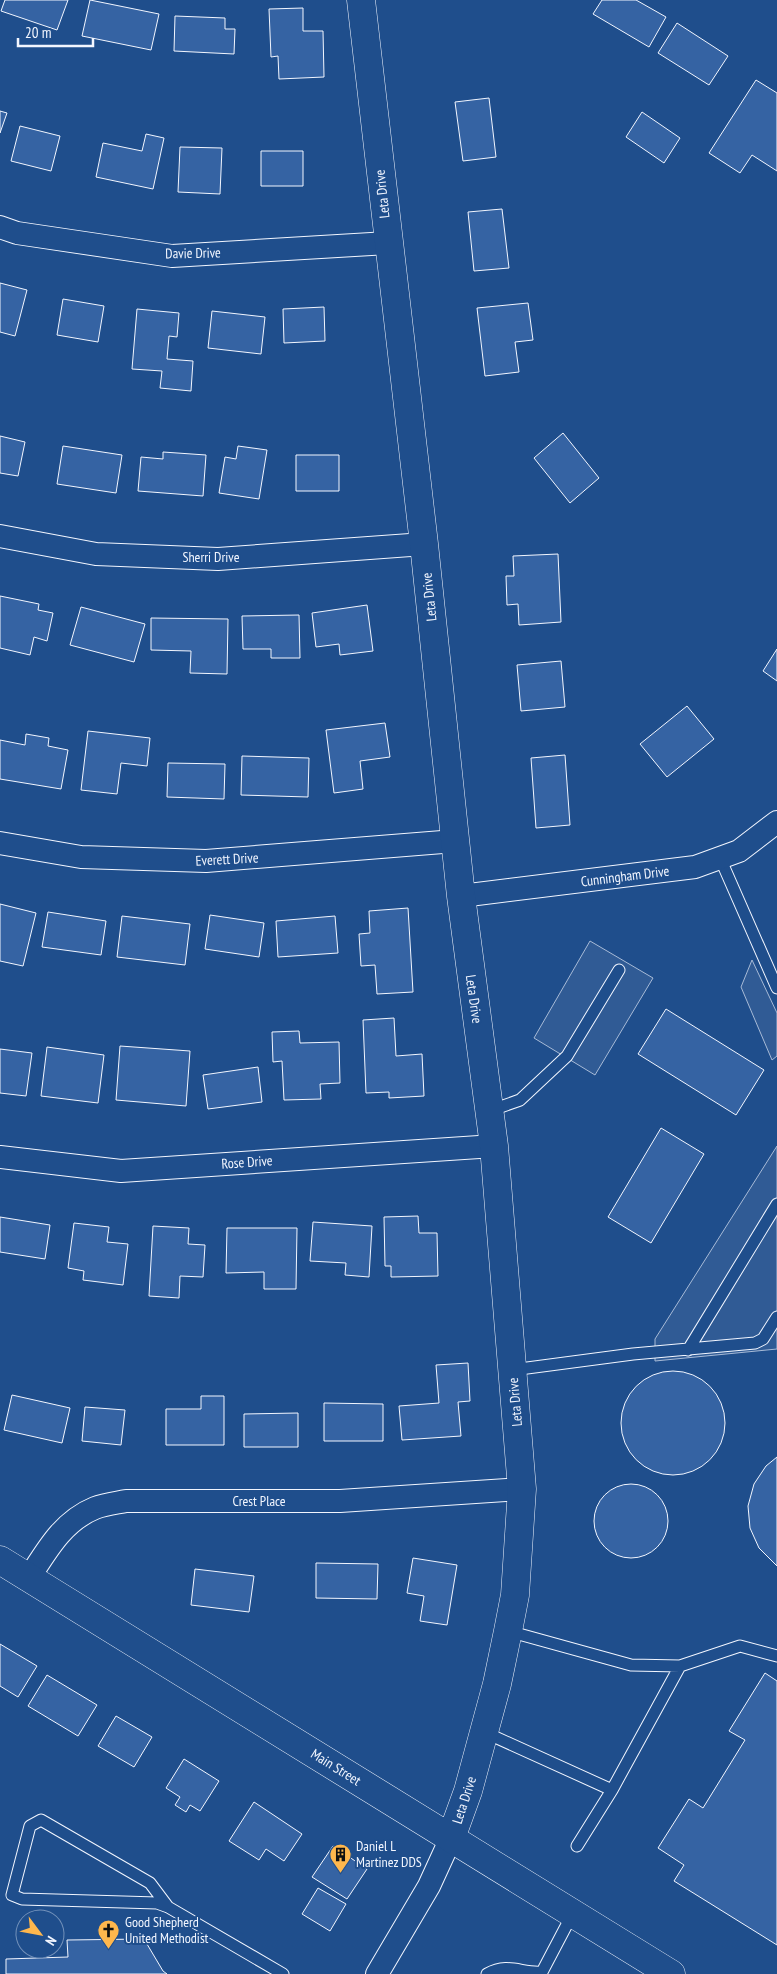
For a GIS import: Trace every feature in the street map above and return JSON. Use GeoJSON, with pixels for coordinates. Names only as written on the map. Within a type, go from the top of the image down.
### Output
{"type":"FeatureCollection","features":[{"type":"Feature","properties":{"kind":"street","name":"Leta Drive"},"geometry":{"type":"LineString","coordinates":[[361,0],[424,544],[461,896],[494,1146],[522,1489],[515,1595],[497,1684],[468,1791],[451,1838],[429,1886],[377,1974]]}},
{"type":"Feature","properties":{"kind":"street","name":"Davie Drive"},"geometry":{"type":"LineString","coordinates":[[0,227],[17,233],[172,256],[388,243]]}},
{"type":"Feature","properties":{"kind":"street","name":"Sherri Drive"},"geometry":{"type":"LineString","coordinates":[[0,536],[96,554],[218,558],[424,544]]}},
{"type":"Feature","properties":{"kind":"street","name":"Cunningham Drive"},"geometry":{"type":"LineString","coordinates":[[461,896],[695,868],[739,851],[777,822]]}},
{"type":"Feature","properties":{"kind":"street","name":"Everett Drive"},"geometry":{"type":"LineString","coordinates":[[0,843],[80,857],[206,862],[455,841]]}},
{"type":"Feature","properties":{"kind":"street","name":"Rose Drive"},"geometry":{"type":"LineString","coordinates":[[0,1157],[121,1171],[494,1146]]}},
{"type":"Feature","properties":{"kind":"street","name":"Crest Place"},"geometry":{"type":"LineString","coordinates":[[29,1578],[56,1536],[73,1519],[96,1507],[126,1501],[340,1500],[522,1489]]}},
{"type":"Feature","properties":{"kind":"street","name":"Main Street"},"geometry":{"type":"LineString","coordinates":[[0,1560],[573,1913],[662,1972]]}},
{"type":"Feature","properties":{"kind":"lane"},"geometry":{"type":"LineString","coordinates":[[720,858],[777,988]]}},
{"type":"Feature","properties":{"kind":"lane"},"geometry":{"type":"LineString","coordinates":[[489,1111],[520,1100],[566,1056],[619,970]]}},
{"type":"Feature","properties":{"kind":"lane"},"geometry":{"type":"LineString","coordinates":[[688,1350],[777,1204]]}},
{"type":"Feature","properties":{"kind":"lane"},"geometry":{"type":"LineString","coordinates":[[512,1370],[633,1354],[755,1343],[764,1339],[777,1317]]}},
{"type":"Feature","properties":{"kind":"lane"},"geometry":{"type":"LineString","coordinates":[[508,1631],[631,1665],[680,1666],[740,1646],[777,1656]]}},
{"type":"Feature","properties":{"kind":"lane"},"geometry":{"type":"LineString","coordinates":[[577,1846],[612,1790],[680,1666]]}},
{"type":"Feature","properties":{"kind":"lane"},"geometry":{"type":"LineString","coordinates":[[484,1732],[612,1790]]}},
{"type":"Feature","properties":{"kind":"lane"},"geometry":{"type":"LineString","coordinates":[[168,1907],[150,1883],[41,1820],[30,1826],[12,1895],[22,1899],[157,1903],[168,1907],[283,1974]]}},
{"type":"Feature","properties":{"kind":"lane"},"geometry":{"type":"LineString","coordinates":[[487,1974],[496,1969],[512,1968],[532,1973],[542,1972],[573,1913]]}},
{"type":"Feature","properties":{"kind":"shaded area"},"geometry":{"type":"Polygon","coordinates":[[[590,941],[653,978],[595,1075],[534,1038],[590,941]]]}},
{"type":"Feature","properties":{"kind":"shaded area"},"geometry":{"type":"Polygon","coordinates":[[[752,960],[777,1013],[777,1056],[772,1060],[741,987],[752,960]]]}},
{"type":"Feature","properties":{"kind":"shaded area"},"geometry":{"type":"Polygon","coordinates":[[[777,1146],[777,1349],[655,1361],[655,1339],[777,1146]]]}},
{"type":"Feature","properties":{"kind":"building"},"geometry":{"type":"Polygon","coordinates":[[[5,0],[68,0],[57,30],[1,11],[5,0]]]}},
{"type":"Feature","properties":{"kind":"building"},"geometry":{"type":"Polygon","coordinates":[[[90,0],[159,14],[151,50],[82,36],[90,0]]]}},
{"type":"Feature","properties":{"kind":"building"},"geometry":{"type":"Polygon","coordinates":[[[602,0],[636,0],[666,17],[649,47],[593,14],[602,0]]]}},
{"type":"Feature","properties":{"kind":"building"},"geometry":{"type":"Polygon","coordinates":[[[303,8],[303,31],[323,31],[324,77],[279,79],[278,56],[271,57],[269,9],[303,8]]]}},
{"type":"Feature","properties":{"kind":"building"},"geometry":{"type":"Polygon","coordinates":[[[175,16],[225,18],[225,29],[235,29],[234,54],[174,51],[175,16]]]}},
{"type":"Feature","properties":{"kind":"building"},"geometry":{"type":"Polygon","coordinates":[[[677,23],[728,56],[709,85],[658,53],[677,23]]]}},
{"type":"Feature","properties":{"kind":"building"},"geometry":{"type":"Polygon","coordinates":[[[756,80],[777,93],[777,171],[752,155],[740,173],[709,153],[756,80]]]}},
{"type":"Feature","properties":{"kind":"building"},"geometry":{"type":"Polygon","coordinates":[[[489,98],[496,157],[463,161],[455,102],[489,98]]]}},
{"type":"Feature","properties":{"kind":"building"},"geometry":{"type":"Polygon","coordinates":[[[0,111],[7,113],[0,133],[0,111]]]}},
{"type":"Feature","properties":{"kind":"building"},"geometry":{"type":"Polygon","coordinates":[[[642,112],[680,138],[664,163],[626,137],[642,112]]]}},
{"type":"Feature","properties":{"kind":"building"},"geometry":{"type":"Polygon","coordinates":[[[20,126],[60,136],[51,171],[11,161],[20,126]]]}},
{"type":"Feature","properties":{"kind":"building"},"geometry":{"type":"Polygon","coordinates":[[[146,134],[164,138],[153,189],[96,177],[103,143],[142,151],[146,134]]]}},
{"type":"Feature","properties":{"kind":"building"},"geometry":{"type":"Polygon","coordinates":[[[180,147],[222,148],[220,194],[178,192],[180,147]]]}},
{"type":"Feature","properties":{"kind":"building"},"geometry":{"type":"Polygon","coordinates":[[[261,151],[303,151],[303,186],[261,186],[261,151]]]}},
{"type":"Feature","properties":{"kind":"building"},"geometry":{"type":"Polygon","coordinates":[[[502,209],[509,268],[474,271],[468,212],[502,209]]]}},
{"type":"Feature","properties":{"kind":"building"},"geometry":{"type":"Polygon","coordinates":[[[0,283],[27,290],[15,336],[0,332],[0,283]]]}},
{"type":"Feature","properties":{"kind":"building"},"geometry":{"type":"Polygon","coordinates":[[[63,299],[104,306],[98,342],[57,335],[63,299]]]}},
{"type":"Feature","properties":{"kind":"building"},"geometry":{"type":"Polygon","coordinates":[[[528,303],[533,340],[515,342],[519,372],[485,376],[477,308],[528,303]]]}},
{"type":"Feature","properties":{"kind":"building"},"geometry":{"type":"Polygon","coordinates":[[[324,307],[325,341],[284,343],[283,309],[324,307]]]}},
{"type":"Feature","properties":{"kind":"building"},"geometry":{"type":"Polygon","coordinates":[[[137,309],[179,313],[177,337],[169,336],[167,359],[193,361],[191,391],[160,388],[162,371],[132,369],[137,309]]]}},
{"type":"Feature","properties":{"kind":"building"},"geometry":{"type":"Polygon","coordinates":[[[212,311],[265,317],[261,354],[208,348],[212,311]]]}},
{"type":"Feature","properties":{"kind":"building"},"geometry":{"type":"Polygon","coordinates":[[[563,433],[599,478],[570,503],[534,458],[563,433]]]}},
{"type":"Feature","properties":{"kind":"building"},"geometry":{"type":"Polygon","coordinates":[[[0,436],[25,442],[18,476],[0,473],[0,436]]]}},
{"type":"Feature","properties":{"kind":"building"},"geometry":{"type":"Polygon","coordinates":[[[63,446],[122,455],[116,493],[57,484],[63,446]]]}},
{"type":"Feature","properties":{"kind":"building"},"geometry":{"type":"Polygon","coordinates":[[[238,446],[267,450],[259,499],[219,493],[225,457],[236,459],[238,446]]]}},
{"type":"Feature","properties":{"kind":"building"},"geometry":{"type":"Polygon","coordinates":[[[163,452],[206,455],[203,496],[138,491],[141,457],[163,459],[163,452]]]}},
{"type":"Feature","properties":{"kind":"building"},"geometry":{"type":"Polygon","coordinates":[[[296,455],[339,455],[339,491],[296,491],[296,455]]]}},
{"type":"Feature","properties":{"kind":"building"},"geometry":{"type":"Polygon","coordinates":[[[558,554],[561,622],[519,625],[518,604],[507,605],[506,576],[514,576],[513,556],[558,554]]]}},
{"type":"Feature","properties":{"kind":"building"},"geometry":{"type":"Polygon","coordinates":[[[0,596],[39,604],[38,610],[53,613],[47,641],[34,637],[30,655],[0,648],[0,596]]]}},
{"type":"Feature","properties":{"kind":"building"},"geometry":{"type":"Polygon","coordinates":[[[367,605],[373,651],[340,655],[339,644],[316,647],[312,613],[367,605]]]}},
{"type":"Feature","properties":{"kind":"building"},"geometry":{"type":"Polygon","coordinates":[[[81,607],[145,624],[134,662],[70,645],[81,607]]]}},
{"type":"Feature","properties":{"kind":"building"},"geometry":{"type":"Polygon","coordinates":[[[299,615],[300,658],[271,658],[271,649],[243,649],[242,616],[299,615]]]}},
{"type":"Feature","properties":{"kind":"building"},"geometry":{"type":"Polygon","coordinates":[[[151,618],[228,619],[227,674],[190,673],[191,651],[151,650],[151,618]]]}},
{"type":"Feature","properties":{"kind":"building"},"geometry":{"type":"Polygon","coordinates":[[[777,649],[777,681],[763,671],[777,649]]]}},
{"type":"Feature","properties":{"kind":"building"},"geometry":{"type":"Polygon","coordinates":[[[561,661],[565,707],[521,711],[517,665],[561,661]]]}},
{"type":"Feature","properties":{"kind":"building"},"geometry":{"type":"Polygon","coordinates":[[[687,706],[714,739],[667,777],[640,744],[687,706]]]}},
{"type":"Feature","properties":{"kind":"building"},"geometry":{"type":"Polygon","coordinates":[[[385,723],[390,757],[360,761],[363,789],[334,793],[326,730],[385,723]]]}},
{"type":"Feature","properties":{"kind":"building"},"geometry":{"type":"Polygon","coordinates":[[[88,731],[150,738],[147,766],[121,763],[117,794],[81,790],[88,731]]]}},
{"type":"Feature","properties":{"kind":"building"},"geometry":{"type":"Polygon","coordinates":[[[26,734],[49,738],[48,746],[68,750],[61,789],[0,779],[0,740],[25,745],[26,734]]]}},
{"type":"Feature","properties":{"kind":"building"},"geometry":{"type":"Polygon","coordinates":[[[565,755],[570,825],[536,828],[531,758],[565,755]]]}},
{"type":"Feature","properties":{"kind":"building"},"geometry":{"type":"Polygon","coordinates":[[[242,756],[309,758],[308,797],[241,795],[242,756]]]}},
{"type":"Feature","properties":{"kind":"building"},"geometry":{"type":"Polygon","coordinates":[[[168,763],[225,764],[224,799],[167,797],[168,763]]]}},
{"type":"Feature","properties":{"kind":"building"},"geometry":{"type":"Polygon","coordinates":[[[0,904],[36,913],[23,966],[0,961],[0,904]]]}},
{"type":"Feature","properties":{"kind":"building"},"geometry":{"type":"Polygon","coordinates":[[[408,908],[413,992],[377,994],[375,965],[361,966],[359,934],[370,933],[369,911],[408,908]]]}},
{"type":"Feature","properties":{"kind":"building"},"geometry":{"type":"Polygon","coordinates":[[[48,912],[106,921],[101,955],[42,947],[48,912]]]}},
{"type":"Feature","properties":{"kind":"building"},"geometry":{"type":"Polygon","coordinates":[[[210,915],[264,923],[259,957],[205,949],[210,915]]]}},
{"type":"Feature","properties":{"kind":"building"},"geometry":{"type":"Polygon","coordinates":[[[122,916],[190,924],[185,965],[117,957],[122,916]]]}},
{"type":"Feature","properties":{"kind":"building"},"geometry":{"type":"Polygon","coordinates":[[[335,916],[338,953],[278,957],[276,921],[335,916]]]}},
{"type":"Feature","properties":{"kind":"building"},"geometry":{"type":"Polygon","coordinates":[[[666,1009],[764,1070],[736,1115],[638,1054],[666,1009]]]}},
{"type":"Feature","properties":{"kind":"building"},"geometry":{"type":"Polygon","coordinates":[[[394,1018],[396,1056],[422,1054],[424,1096],[389,1098],[389,1092],[366,1093],[363,1020],[394,1018]]]}},
{"type":"Feature","properties":{"kind":"building"},"geometry":{"type":"Polygon","coordinates":[[[299,1031],[300,1043],[339,1042],[340,1083],[320,1084],[321,1099],[284,1100],[282,1061],[273,1062],[272,1032],[299,1031]]]}},
{"type":"Feature","properties":{"kind":"building"},"geometry":{"type":"Polygon","coordinates":[[[120,1046],[190,1051],[186,1106],[116,1100],[120,1046]]]}},
{"type":"Feature","properties":{"kind":"building"},"geometry":{"type":"Polygon","coordinates":[[[47,1047],[104,1055],[98,1103],[41,1096],[47,1047]]]}},
{"type":"Feature","properties":{"kind":"building"},"geometry":{"type":"Polygon","coordinates":[[[0,1049],[32,1053],[26,1096],[0,1093],[0,1049]]]}},
{"type":"Feature","properties":{"kind":"building"},"geometry":{"type":"Polygon","coordinates":[[[258,1067],[262,1102],[208,1109],[203,1075],[258,1067]]]}},
{"type":"Feature","properties":{"kind":"building"},"geometry":{"type":"Polygon","coordinates":[[[661,1128],[704,1154],[651,1243],[608,1217],[661,1128]]]}},
{"type":"Feature","properties":{"kind":"building"},"geometry":{"type":"Polygon","coordinates":[[[418,1216],[419,1233],[437,1233],[438,1276],[391,1277],[391,1266],[385,1266],[384,1217],[418,1216]]]}},
{"type":"Feature","properties":{"kind":"building"},"geometry":{"type":"Polygon","coordinates":[[[0,1217],[50,1225],[45,1259],[0,1252],[0,1217]]]}},
{"type":"Feature","properties":{"kind":"building"},"geometry":{"type":"Polygon","coordinates":[[[313,1222],[372,1226],[369,1277],[345,1275],[346,1263],[310,1261],[313,1222]]]}},
{"type":"Feature","properties":{"kind":"building"},"geometry":{"type":"Polygon","coordinates":[[[74,1223],[109,1227],[107,1242],[128,1244],[123,1285],[83,1280],[84,1271],[68,1268],[74,1223]]]}},
{"type":"Feature","properties":{"kind":"building"},"geometry":{"type":"Polygon","coordinates":[[[153,1226],[189,1228],[188,1244],[205,1245],[203,1277],[180,1276],[179,1298],[149,1296],[153,1226]]]}},
{"type":"Feature","properties":{"kind":"building"},"geometry":{"type":"Polygon","coordinates":[[[227,1228],[297,1228],[296,1289],[264,1289],[264,1272],[226,1273],[227,1228]]]}},
{"type":"Feature","properties":{"kind":"building"},"geometry":{"type":"Polygon","coordinates":[[[468,1363],[470,1401],[458,1402],[461,1436],[402,1440],[399,1406],[439,1403],[436,1365],[468,1363]]]}},
{"type":"Feature","properties":{"kind":"building"},"geometry":{"type":"Polygon","coordinates":[[[673,1371],[693,1375],[710,1386],[721,1403],[725,1423],[721,1443],[710,1460],[693,1471],[673,1475],[653,1471],[636,1460],[625,1443],[621,1423],[625,1403],[636,1386],[653,1375],[673,1371]]]}},
{"type":"Feature","properties":{"kind":"building"},"geometry":{"type":"Polygon","coordinates":[[[12,1395],[70,1408],[62,1443],[4,1430],[12,1395]]]}},
{"type":"Feature","properties":{"kind":"building"},"geometry":{"type":"Polygon","coordinates":[[[201,1396],[224,1396],[224,1445],[166,1445],[166,1409],[201,1409],[201,1396]]]}},
{"type":"Feature","properties":{"kind":"building"},"geometry":{"type":"Polygon","coordinates":[[[324,1403],[383,1404],[383,1441],[324,1441],[324,1403]]]}},
{"type":"Feature","properties":{"kind":"building"},"geometry":{"type":"Polygon","coordinates":[[[85,1407],[125,1410],[121,1445],[82,1441],[85,1407]]]}},
{"type":"Feature","properties":{"kind":"building"},"geometry":{"type":"Polygon","coordinates":[[[298,1413],[298,1447],[244,1447],[244,1414],[298,1413]]]}},
{"type":"Feature","properties":{"kind":"building"},"geometry":{"type":"Polygon","coordinates":[[[777,1457],[777,1566],[759,1548],[750,1528],[748,1506],[754,1484],[766,1466],[777,1457]]]}},
{"type":"Feature","properties":{"kind":"building"},"geometry":{"type":"Polygon","coordinates":[[[631,1484],[645,1487],[657,1495],[665,1507],[668,1521],[665,1535],[657,1547],[645,1555],[631,1558],[617,1555],[605,1547],[597,1535],[594,1521],[597,1507],[605,1495],[617,1487],[631,1484]]]}},
{"type":"Feature","properties":{"kind":"building"},"geometry":{"type":"Polygon","coordinates":[[[413,1558],[457,1565],[447,1625],[420,1621],[424,1596],[407,1593],[413,1558]]]}},
{"type":"Feature","properties":{"kind":"building"},"geometry":{"type":"Polygon","coordinates":[[[316,1563],[378,1564],[377,1599],[316,1598],[316,1563]]]}},
{"type":"Feature","properties":{"kind":"building"},"geometry":{"type":"Polygon","coordinates":[[[195,1569],[254,1576],[249,1612],[191,1605],[195,1569]]]}},
{"type":"Feature","properties":{"kind":"building"},"geometry":{"type":"Polygon","coordinates":[[[0,1644],[37,1666],[18,1697],[0,1686],[0,1644]]]}},
{"type":"Feature","properties":{"kind":"building"},"geometry":{"type":"Polygon","coordinates":[[[765,1673],[777,1681],[777,1945],[674,1881],[684,1865],[658,1848],[689,1799],[703,1808],[745,1740],[729,1731],[765,1673]]]}},
{"type":"Feature","properties":{"kind":"building"},"geometry":{"type":"Polygon","coordinates":[[[47,1675],[97,1705],[78,1736],[28,1706],[47,1675]]]}},
{"type":"Feature","properties":{"kind":"building"},"geometry":{"type":"Polygon","coordinates":[[[116,1716],[152,1737],[134,1767],[98,1746],[116,1716]]]}},
{"type":"Feature","properties":{"kind":"building"},"geometry":{"type":"Polygon","coordinates":[[[184,1759],[219,1781],[200,1811],[190,1805],[186,1812],[175,1805],[180,1797],[166,1788],[184,1759]]]}},
{"type":"Feature","properties":{"kind":"building"},"geometry":{"type":"Polygon","coordinates":[[[254,1802],[302,1834],[284,1861],[266,1849],[259,1860],[229,1841],[254,1802]]]}},
{"type":"Feature","properties":{"kind":"building","name":"Daniel L Martinez DDS"},"geometry":{"type":"Polygon","coordinates":[[[333,1846],[367,1869],[347,1899],[312,1877],[333,1846]]]}},
{"type":"Feature","properties":{"kind":"building"},"geometry":{"type":"Polygon","coordinates":[[[318,1888],[346,1904],[330,1931],[302,1914],[318,1888]]]}},
{"type":"Feature","properties":{"kind":"building","name":"Good Shepherd United Methodist"},"geometry":{"type":"Polygon","coordinates":[[[144,1939],[163,1971],[167,1974],[6,1974],[6,1959],[65,1959],[65,1957],[68,1957],[67,1940],[144,1939]]]}},
{"type":"Feature","properties":{"kind":"place","name":"Daniel L Martinez DDS"},"geometry":{"type":"Point","coordinates":[340,1873]}},
{"type":"Feature","properties":{"kind":"place","name":"Good Shepherd United Methodist"},"geometry":{"type":"Point","coordinates":[109,1949]}}]}
